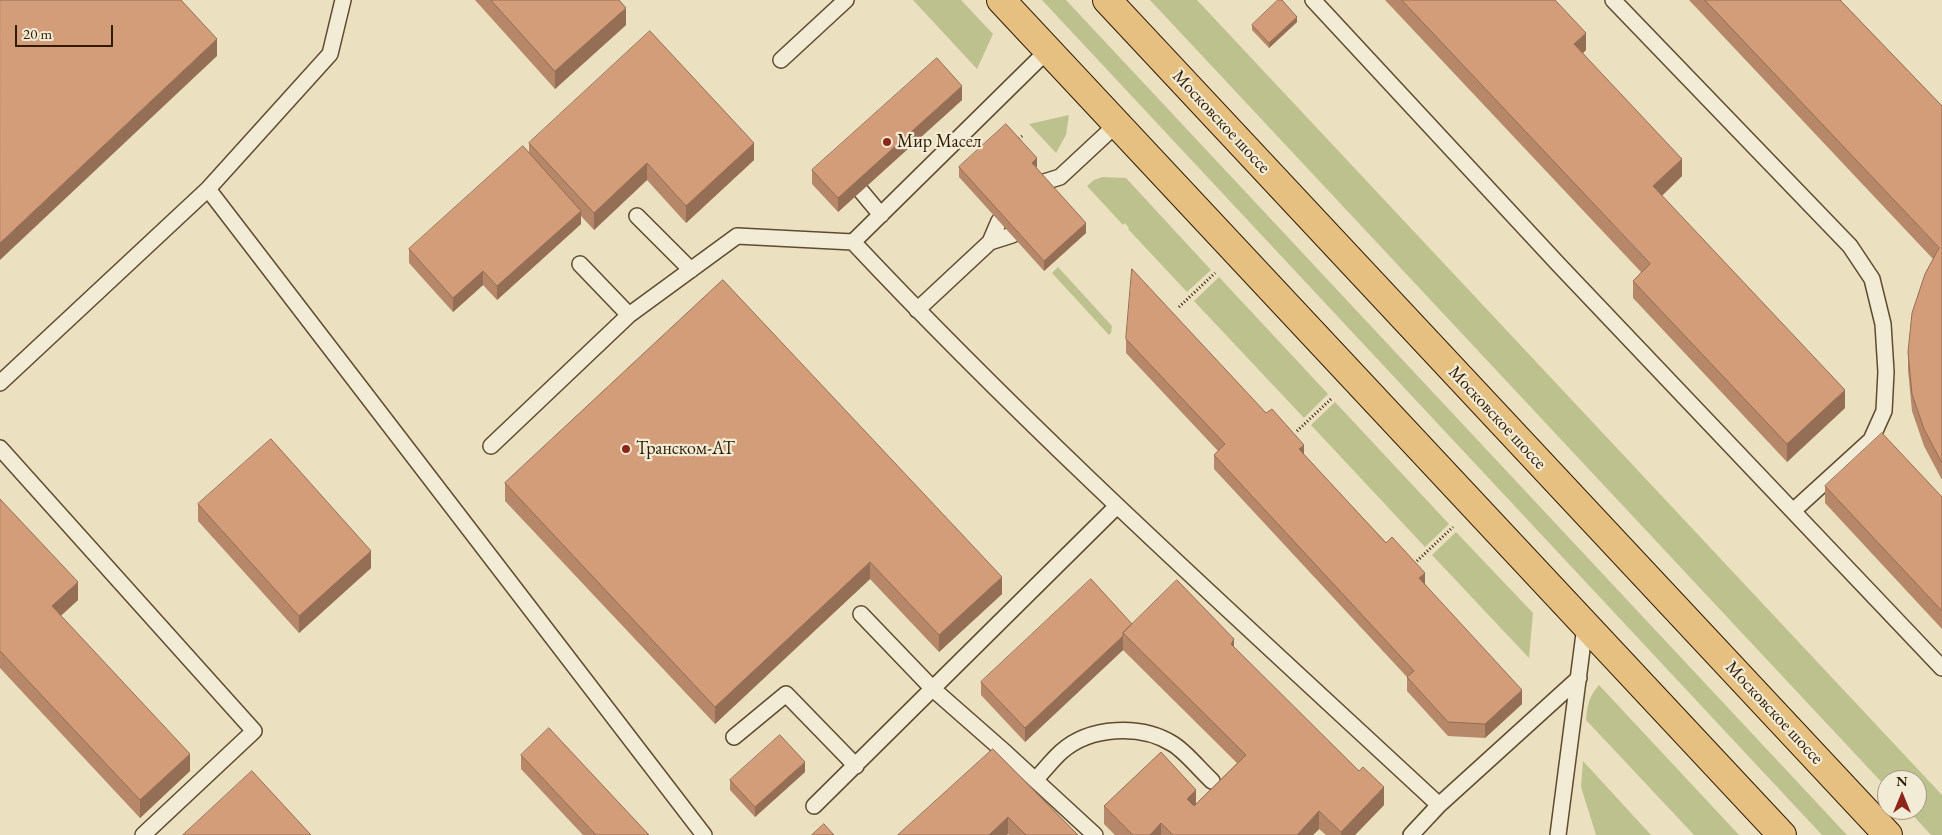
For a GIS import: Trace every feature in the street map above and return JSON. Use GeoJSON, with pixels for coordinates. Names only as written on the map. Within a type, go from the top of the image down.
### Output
{"type":"FeatureCollection","features":[{"type":"Feature","properties":{"kind":"main road"},"geometry":{"type":"LineString","coordinates":[[1001,0],[1782,835]]}},
{"type":"Feature","properties":{"kind":"main road","name":"Московское шоссе"},"geometry":{"type":"LineString","coordinates":[[1106,0],[1888,835]]}},
{"type":"Feature","properties":{"kind":"lane"},"geometry":{"type":"LineString","coordinates":[[0,383],[208,189],[330,54],[343,0]]}},
{"type":"Feature","properties":{"kind":"lane"},"geometry":{"type":"LineString","coordinates":[[781,60],[846,0]]}},
{"type":"Feature","properties":{"kind":"lane"},"geometry":{"type":"LineString","coordinates":[[1314,0],[1559,265],[1942,667]]}},
{"type":"Feature","properties":{"kind":"lane"},"geometry":{"type":"LineString","coordinates":[[1613,0],[1850,246],[1872,279],[1883,324],[1886,372],[1884,411],[1871,440],[1793,510]]}},
{"type":"Feature","properties":{"kind":"lane"},"geometry":{"type":"LineString","coordinates":[[853,242],[1048,50]]}},
{"type":"Feature","properties":{"kind":"lane"},"geometry":{"type":"LineString","coordinates":[[1041,183],[1060,177],[1117,124]]}},
{"type":"Feature","properties":{"kind":"lane"},"geometry":{"type":"LineString","coordinates":[[1054,197],[1060,177]]}},
{"type":"Feature","properties":{"kind":"lane"},"geometry":{"type":"LineString","coordinates":[[208,189],[704,835]]}},
{"type":"Feature","properties":{"kind":"lane"},"geometry":{"type":"LineString","coordinates":[[861,191],[880,215]]}},
{"type":"Feature","properties":{"kind":"lane"},"geometry":{"type":"LineString","coordinates":[[637,216],[690,270]]}},
{"type":"Feature","properties":{"kind":"lane"},"geometry":{"type":"LineString","coordinates":[[917,310],[990,242],[999,221]]}},
{"type":"Feature","properties":{"kind":"lane"},"geometry":{"type":"LineString","coordinates":[[990,242],[1012,235]]}},
{"type":"Feature","properties":{"kind":"lane"},"geometry":{"type":"LineString","coordinates":[[491,446],[630,315],[737,236],[853,242],[917,310],[1117,506],[1439,805]]}},
{"type":"Feature","properties":{"kind":"lane"},"geometry":{"type":"LineString","coordinates":[[580,264],[630,315]]}},
{"type":"Feature","properties":{"kind":"lane"},"geometry":{"type":"LineString","coordinates":[[0,448],[254,731],[143,835]]}},
{"type":"Feature","properties":{"kind":"lane"},"geometry":{"type":"LineString","coordinates":[[814,806],[1117,506]]}},
{"type":"Feature","properties":{"kind":"lane"},"geometry":{"type":"LineString","coordinates":[[861,614],[933,689],[1094,835]]}},
{"type":"Feature","properties":{"kind":"lane"},"geometry":{"type":"LineString","coordinates":[[1558,835],[1585,626]]}},
{"type":"Feature","properties":{"kind":"lane"},"geometry":{"type":"LineString","coordinates":[[1410,835],[1439,805],[1579,678]]}},
{"type":"Feature","properties":{"kind":"lane"},"geometry":{"type":"LineString","coordinates":[[734,737],[786,694],[856,766]]}},
{"type":"Feature","properties":{"kind":"lane"},"geometry":{"type":"LineString","coordinates":[[1035,780],[1062,751],[1086,737],[1116,730],[1147,733],[1174,744],[1212,781]]}},
{"type":"Feature","properties":{"kind":"path"},"geometry":{"type":"LineString","coordinates":[[1014,143],[1022,136]]}},
{"type":"Feature","properties":{"kind":"path"},"geometry":{"type":"LineString","coordinates":[[1179,307],[1237,252]]}},
{"type":"Feature","properties":{"kind":"path"},"geometry":{"type":"LineString","coordinates":[[1297,431],[1353,377]]}},
{"type":"Feature","properties":{"kind":"path"},"geometry":{"type":"LineString","coordinates":[[1418,561],[1474,507]]}},
{"type":"Feature","properties":{"kind":"green space"},"geometry":{"type":"Polygon","coordinates":[[[913,0],[961,0],[993,34],[977,69],[913,0]]]}},
{"type":"Feature","properties":{"kind":"green space"},"geometry":{"type":"Polygon","coordinates":[[[1042,0],[1066,0],[1847,835],[1822,835],[1042,0]]]}},
{"type":"Feature","properties":{"kind":"green space"},"geometry":{"type":"Polygon","coordinates":[[[1150,0],[1197,0],[1919,770],[1877,770],[1877,777],[1150,0]]]}},
{"type":"Feature","properties":{"kind":"green space"},"geometry":{"type":"Polygon","coordinates":[[[1069,115],[1066,135],[1056,153],[1029,124],[1069,115]]]}},
{"type":"Feature","properties":{"kind":"green space"},"geometry":{"type":"Polygon","coordinates":[[[1102,177],[1126,178],[1211,270],[1187,292],[1128,229],[1125,223],[1123,225],[1087,186],[1094,180],[1102,177]]]}},
{"type":"Feature","properties":{"kind":"green space"},"geometry":{"type":"Polygon","coordinates":[[[1058,267],[1112,326],[1109,335],[1052,273],[1058,267]]]}},
{"type":"Feature","properties":{"kind":"green space"},"geometry":{"type":"Polygon","coordinates":[[[1219,277],[1328,394],[1304,418],[1194,301],[1219,277]]]}},
{"type":"Feature","properties":{"kind":"green space"},"geometry":{"type":"Polygon","coordinates":[[[1335,402],[1449,524],[1425,547],[1311,425],[1335,402]]]}},
{"type":"Feature","properties":{"kind":"green space"},"geometry":{"type":"Polygon","coordinates":[[[1456,532],[1533,613],[1529,658],[1432,555],[1456,532]]]}},
{"type":"Feature","properties":{"kind":"green space"},"geometry":{"type":"Polygon","coordinates":[[[1599,685],[1739,835],[1694,835],[1586,720],[1589,701],[1599,685]]]}},
{"type":"Feature","properties":{"kind":"green space"},"geometry":{"type":"Polygon","coordinates":[[[1583,761],[1651,835],[1596,835],[1581,787],[1583,761]]]}},
{"type":"Feature","properties":{"kind":"green space"},"geometry":{"type":"Polygon","coordinates":[[[1927,779],[1942,795],[1942,835],[1931,835],[1917,820],[1927,820],[1927,779]]]}},
{"type":"Feature","properties":{"kind":"building"},"geometry":{"type":"Polygon","coordinates":[[[0,0],[181,0],[217,39],[0,243],[0,0]]]}},
{"type":"Feature","properties":{"kind":"building"},"geometry":{"type":"Polygon","coordinates":[[[491,0],[619,0],[626,8],[555,71],[491,0]]]}},
{"type":"Feature","properties":{"kind":"building"},"geometry":{"type":"Polygon","coordinates":[[[1278,0],[1282,0],[1297,17],[1269,43],[1252,25],[1278,0]]]}},
{"type":"Feature","properties":{"kind":"building"},"geometry":{"type":"Polygon","coordinates":[[[1402,0],[1555,0],[1586,33],[1574,44],[1682,159],[1653,186],[1845,390],[1787,444],[1633,281],[1650,264],[1402,0]]]}},
{"type":"Feature","properties":{"kind":"building"},"geometry":{"type":"Polygon","coordinates":[[[1705,0],[1840,0],[1942,106],[1942,463],[1924,429],[1912,394],[1908,352],[1912,313],[1925,274],[1939,248],[1705,0]]]}},
{"type":"Feature","properties":{"kind":"building"},"geometry":{"type":"Polygon","coordinates":[[[650,31],[754,143],[686,206],[647,163],[594,213],[529,143],[650,31]]]}},
{"type":"Feature","properties":{"kind":"building","name":"Мир Масел"},"geometry":{"type":"Polygon","coordinates":[[[937,58],[962,86],[838,198],[812,170],[937,58]]]}},
{"type":"Feature","properties":{"kind":"building"},"geometry":{"type":"Polygon","coordinates":[[[1006,124],[1037,158],[1032,163],[1086,223],[1044,261],[959,167],[1006,124]]]}},
{"type":"Feature","properties":{"kind":"building"},"geometry":{"type":"Polygon","coordinates":[[[523,146],[581,211],[497,286],[483,271],[453,298],[409,249],[523,146]]]}},
{"type":"Feature","properties":{"kind":"building"},"geometry":{"type":"Polygon","coordinates":[[[1132,269],[1266,413],[1272,409],[1304,445],[1299,449],[1386,543],[1392,537],[1425,573],[1419,578],[1522,690],[1485,724],[1448,722],[1407,677],[1414,671],[1214,455],[1225,444],[1126,339],[1132,269]]]}},
{"type":"Feature","properties":{"kind":"building"},"geometry":{"type":"Polygon","coordinates":[[[723,280],[1002,577],[939,635],[870,562],[715,707],[505,483],[723,280]]]}},
{"type":"Feature","properties":{"kind":"building"},"geometry":{"type":"Polygon","coordinates":[[[1882,433],[1942,497],[1942,611],[1825,486],[1882,433]]]}},
{"type":"Feature","properties":{"kind":"building"},"geometry":{"type":"Polygon","coordinates":[[[271,439],[371,551],[299,616],[198,504],[271,439]]]}},
{"type":"Feature","properties":{"kind":"building"},"geometry":{"type":"Polygon","coordinates":[[[0,499],[78,582],[52,606],[190,754],[140,800],[0,651],[0,499]]]}},
{"type":"Feature","properties":{"kind":"building"},"geometry":{"type":"Polygon","coordinates":[[[1091,579],[1132,624],[1123,633],[1123,636],[1025,728],[981,682],[1091,579]]]}},
{"type":"Feature","properties":{"kind":"building"},"geometry":{"type":"Polygon","coordinates":[[[1177,580],[1234,639],[1231,644],[1359,771],[1363,767],[1384,787],[1341,832],[1319,811],[1297,835],[1173,835],[1161,823],[1150,835],[1133,835],[1104,806],[1161,752],[1196,790],[1187,799],[1194,806],[1246,755],[1123,633],[1177,580]]]}},
{"type":"Feature","properties":{"kind":"building"},"geometry":{"type":"Polygon","coordinates":[[[549,728],[649,835],[596,835],[521,755],[549,728]]]}},
{"type":"Feature","properties":{"kind":"building"},"geometry":{"type":"Polygon","coordinates":[[[780,735],[805,762],[755,807],[730,780],[780,735]]]}},
{"type":"Feature","properties":{"kind":"building"},"geometry":{"type":"Polygon","coordinates":[[[993,749],[1078,835],[1026,835],[1008,817],[989,835],[898,835],[993,749]]]}},
{"type":"Feature","properties":{"kind":"building"},"geometry":{"type":"Polygon","coordinates":[[[252,771],[311,835],[183,835],[252,771]]]}},
{"type":"Feature","properties":{"kind":"building"},"geometry":{"type":"Polygon","coordinates":[[[824,824],[834,835],[812,835],[824,824]]]}},
{"type":"Feature","properties":{"kind":"place","name":"Мир Масел"},"geometry":{"type":"Point","coordinates":[887,142]}},
{"type":"Feature","properties":{"kind":"place","name":"Транском-АТ"},"geometry":{"type":"Point","coordinates":[626,449]}}]}
